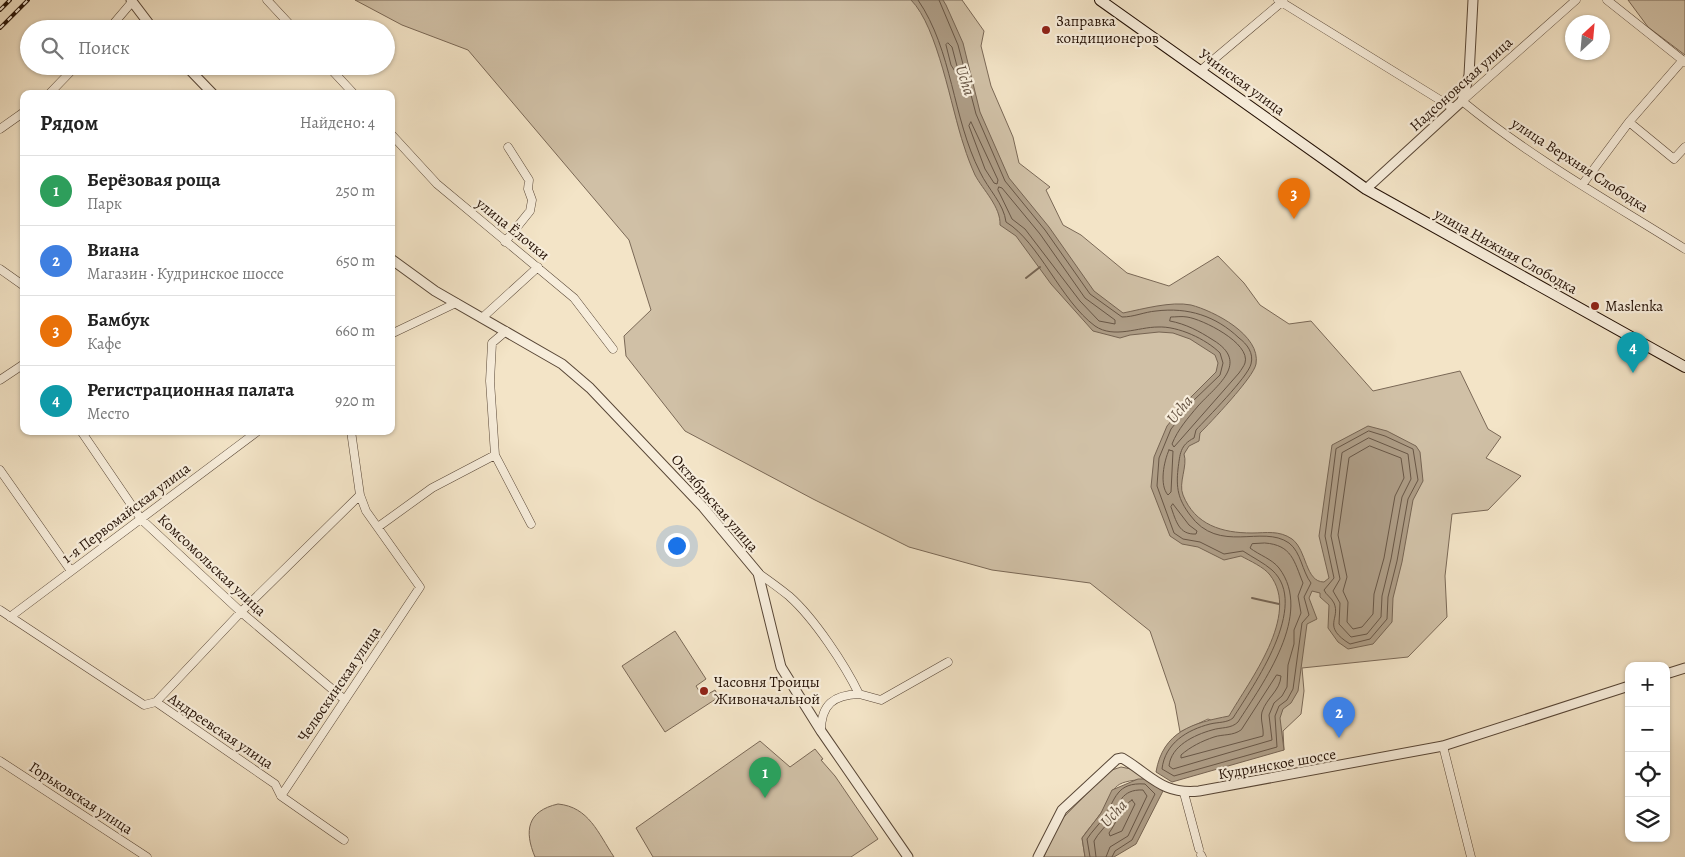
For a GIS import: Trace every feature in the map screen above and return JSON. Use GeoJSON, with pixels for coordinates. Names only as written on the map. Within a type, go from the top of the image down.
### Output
{"type":"FeatureCollection","features":[{"type":"Feature","properties":{"kind":"main road","name":"Учинская улица"},"geometry":{"type":"LineString","coordinates":[[1100,0],[1366,189]]}},
{"type":"Feature","properties":{"kind":"main road","name":"улица Нижняя Слободка"},"geometry":{"type":"LineString","coordinates":[[1366,189],[1685,367]]}},
{"type":"Feature","properties":{"kind":"street"},"geometry":{"type":"LineString","coordinates":[[267,0],[286,20]]}},
{"type":"Feature","properties":{"kind":"street"},"geometry":{"type":"LineString","coordinates":[[1462,101],[1469,76],[1473,0]]}},
{"type":"Feature","properties":{"kind":"street","name":"Надсоновская улица"},"geometry":{"type":"LineString","coordinates":[[1366,189],[1453,108],[1576,0]]}},
{"type":"Feature","properties":{"kind":"street"},"geometry":{"type":"LineString","coordinates":[[1582,185],[1629,122],[1684,61],[1607,0]]}},
{"type":"Feature","properties":{"kind":"street"},"geometry":{"type":"LineString","coordinates":[[116,20],[132,1],[146,20]]}},
{"type":"Feature","properties":{"kind":"street"},"geometry":{"type":"LineString","coordinates":[[1200,71],[1281,1],[1453,108]]}},
{"type":"Feature","properties":{"kind":"street"},"geometry":{"type":"LineString","coordinates":[[53,90],[67,75]]}},
{"type":"Feature","properties":{"kind":"street"},"geometry":{"type":"LineString","coordinates":[[195,75],[209,90]]}},
{"type":"Feature","properties":{"kind":"street"},"geometry":{"type":"LineString","coordinates":[[336,75],[350,90]]}},
{"type":"Feature","properties":{"kind":"street","name":"улица Верхняя Слободка"},"geometry":{"type":"LineString","coordinates":[[1462,101],[1484,119],[1582,185],[1685,249]]}},
{"type":"Feature","properties":{"kind":"street"},"geometry":{"type":"LineString","coordinates":[[0,128],[20,115]]}},
{"type":"Feature","properties":{"kind":"street"},"geometry":{"type":"LineString","coordinates":[[1629,122],[1674,159],[1685,147]]}},
{"type":"Feature","properties":{"kind":"street","name":"улица Ёлочки"},"geometry":{"type":"LineString","coordinates":[[395,138],[437,184],[574,298],[613,349]]}},
{"type":"Feature","properties":{"kind":"street"},"geometry":{"type":"LineString","coordinates":[[505,242],[530,211],[532,200],[528,189],[529,180],[508,147]]}},
{"type":"Feature","properties":{"kind":"street","name":"Октябрьская улица"},"geometry":{"type":"LineString","coordinates":[[395,262],[435,291],[562,364],[590,388],[703,507],[758,572],[781,667],[821,731],[908,857]]}},
{"type":"Feature","properties":{"kind":"street"},"geometry":{"type":"LineString","coordinates":[[482,318],[538,267]]}},
{"type":"Feature","properties":{"kind":"street"},"geometry":{"type":"LineString","coordinates":[[0,269],[20,283]]}},
{"type":"Feature","properties":{"kind":"street"},"geometry":{"type":"LineString","coordinates":[[395,331],[456,303]]}},
{"type":"Feature","properties":{"kind":"street"},"geometry":{"type":"LineString","coordinates":[[506,331],[492,343],[490,381],[495,455],[531,524]]}},
{"type":"Feature","properties":{"kind":"street"},"geometry":{"type":"LineString","coordinates":[[0,380],[20,367]]}},
{"type":"Feature","properties":{"kind":"street","name":"Комсомольская улица"},"geometry":{"type":"LineString","coordinates":[[84,435],[141,518],[241,612],[345,700]]}},
{"type":"Feature","properties":{"kind":"street","name":"1-я Первомайская улица"},"geometry":{"type":"LineString","coordinates":[[10,617],[253,435]]}},
{"type":"Feature","properties":{"kind":"street"},"geometry":{"type":"LineString","coordinates":[[352,435],[360,495],[366,511],[378,528],[432,488],[495,455]]}},
{"type":"Feature","properties":{"kind":"street"},"geometry":{"type":"LineString","coordinates":[[0,470],[71,571]]}},
{"type":"Feature","properties":{"kind":"street"},"geometry":{"type":"LineString","coordinates":[[156,702],[241,612],[360,495]]}},
{"type":"Feature","properties":{"kind":"street","name":"Челюскинская улица"},"geometry":{"type":"LineString","coordinates":[[281,796],[420,586],[378,528]]}},
{"type":"Feature","properties":{"kind":"street"},"geometry":{"type":"LineString","coordinates":[[758,572],[790,597],[813,624],[847,669],[859,694]]}},
{"type":"Feature","properties":{"kind":"street","name":"Андреевская улица"},"geometry":{"type":"LineString","coordinates":[[0,610],[144,705],[156,702],[275,784],[281,796],[344,840]]}},
{"type":"Feature","properties":{"kind":"street"},"geometry":{"type":"LineString","coordinates":[[821,731],[821,718],[834,700],[845,695],[859,694],[881,700],[948,662]]}},
{"type":"Feature","properties":{"kind":"street"},"geometry":{"type":"LineString","coordinates":[[1670,673],[1685,668]]}},
{"type":"Feature","properties":{"kind":"street","name":"Кудринское шоссе"},"geometry":{"type":"LineString","coordinates":[[1038,857],[1052,825],[1062,810],[1109,764],[1122,758],[1169,790],[1184,793],[1303,774],[1443,746],[1625,687]]}},
{"type":"Feature","properties":{"kind":"street"},"geometry":{"type":"LineString","coordinates":[[1443,746],[1471,857]]}},
{"type":"Feature","properties":{"kind":"street","name":"Горьковская улица"},"geometry":{"type":"LineString","coordinates":[[0,761],[147,857]]}},
{"type":"Feature","properties":{"kind":"street"},"geometry":{"type":"LineString","coordinates":[[1184,793],[1201,854]]}},
{"type":"Feature","properties":{"kind":"shaded area"},"geometry":{"type":"Polygon","coordinates":[[[355,0],[962,0],[984,31],[981,46],[991,86],[1013,137],[1019,163],[1050,187],[1046,190],[1063,225],[1081,235],[1127,273],[1169,286],[1218,256],[1244,283],[1260,305],[1289,324],[1311,321],[1373,391],[1460,371],[1488,429],[1501,437],[1486,458],[1521,476],[1488,510],[1452,514],[1445,576],[1447,617],[1408,657],[1302,668],[1304,691],[1301,714],[1283,731],[1284,750],[1208,719],[1180,732],[1175,704],[1150,631],[1090,583],[992,570],[909,547],[813,499],[685,431],[626,356],[624,336],[651,310],[629,240],[468,50],[393,20],[355,0]]]}},
{"type":"Feature","properties":{"kind":"shaded area"},"geometry":{"type":"Polygon","coordinates":[[[1628,0],[1685,0],[1685,55],[1648,27],[1628,0]]]}},
{"type":"Feature","properties":{"kind":"shaded area"},"geometry":{"type":"Polygon","coordinates":[[[675,631],[706,679],[696,686],[703,697],[715,690],[719,697],[665,732],[622,666],[675,631]]]}},
{"type":"Feature","properties":{"kind":"shaded area"},"geometry":{"type":"Polygon","coordinates":[[[760,741],[790,767],[815,749],[878,839],[851,857],[653,857],[636,828],[760,741]]]}},
{"type":"Feature","properties":{"kind":"shaded area"},"geometry":{"type":"Polygon","coordinates":[[[1121,767],[1131,769],[1146,779],[1126,782],[1116,787],[1101,813],[1082,838],[1085,857],[1044,857],[1057,824],[1109,771],[1121,767]]]}},
{"type":"Feature","properties":{"kind":"shaded area"},"geometry":{"type":"Polygon","coordinates":[[[558,804],[578,810],[585,816],[597,830],[614,857],[535,857],[529,831],[531,823],[540,812],[558,804]]]}},
{"type":"Feature","properties":{"kind":"water","name":"Ucha"},"geometry":{"type":"Polygon","coordinates":[[[911,0],[943,0],[963,43],[980,112],[1009,178],[1049,227],[1094,291],[1123,313],[1175,304],[1201,308],[1234,326],[1251,343],[1256,353],[1256,364],[1248,379],[1200,433],[1199,441],[1189,446],[1184,454],[1185,464],[1182,490],[1188,505],[1195,514],[1202,520],[1220,529],[1241,533],[1277,533],[1287,536],[1301,550],[1313,577],[1318,581],[1324,582],[1329,578],[1319,536],[1332,445],[1368,426],[1387,431],[1416,446],[1420,452],[1423,481],[1413,500],[1402,562],[1393,598],[1392,622],[1373,644],[1348,649],[1338,642],[1328,628],[1329,605],[1320,597],[1320,593],[1312,591],[1309,598],[1317,619],[1307,624],[1298,691],[1291,703],[1283,709],[1280,718],[1284,750],[1172,782],[1156,772],[1165,747],[1182,731],[1203,722],[1229,716],[1269,647],[1276,628],[1279,609],[1278,591],[1270,575],[1261,567],[1241,556],[1224,560],[1198,547],[1182,544],[1170,536],[1151,487],[1154,457],[1167,426],[1191,397],[1216,372],[1218,363],[1215,355],[1190,339],[1173,333],[1159,332],[1120,338],[1093,331],[1051,284],[1016,236],[1000,225],[1000,218],[995,205],[975,175],[968,157],[943,69],[929,29],[911,0]]]}},
{"type":"Feature","properties":{"kind":"water","name":"Ucha"},"geometry":{"type":"Polygon","coordinates":[[[1138,779],[1146,779],[1163,791],[1136,844],[1114,857],[1085,857],[1082,838],[1101,813],[1112,790],[1138,779]]]}},
{"type":"Feature","properties":{"kind":"waterway"},"geometry":{"type":"LineString","coordinates":[[1026,278],[1040,267]]}},
{"type":"Feature","properties":{"kind":"waterway"},"geometry":{"type":"LineString","coordinates":[[1252,598],[1279,604]]}},
{"type":"Feature","properties":{"kind":"railway"},"geometry":{"type":"LineString","coordinates":[[0,10],[10,0]]}},
{"type":"Feature","properties":{"kind":"railway"},"geometry":{"type":"LineString","coordinates":[[0,28],[28,0]]}},
{"type":"Feature","properties":{"kind":"place","name":"Заправка кондиционеров"},"geometry":{"type":"Point","coordinates":[1046,30]}},
{"type":"Feature","properties":{"kind":"place","name":"Бамбук"},"geometry":{"type":"Point","coordinates":[1294,219]}},
{"type":"Feature","properties":{"kind":"place","name":"Maslenka"},"geometry":{"type":"Point","coordinates":[1595,306]}},
{"type":"Feature","properties":{"kind":"place","name":"Регистрационная палата"},"geometry":{"type":"Point","coordinates":[1633,373]}},
{"type":"Feature","properties":{"kind":"place","name":"Часовня Троицы Живоначальной"},"geometry":{"type":"Point","coordinates":[704,691]}},
{"type":"Feature","properties":{"kind":"place","name":"Виана"},"geometry":{"type":"Point","coordinates":[1339,738]}},
{"type":"Feature","properties":{"kind":"place","name":"Берёзовая роща"},"geometry":{"type":"Point","coordinates":[765,798]}}]}
